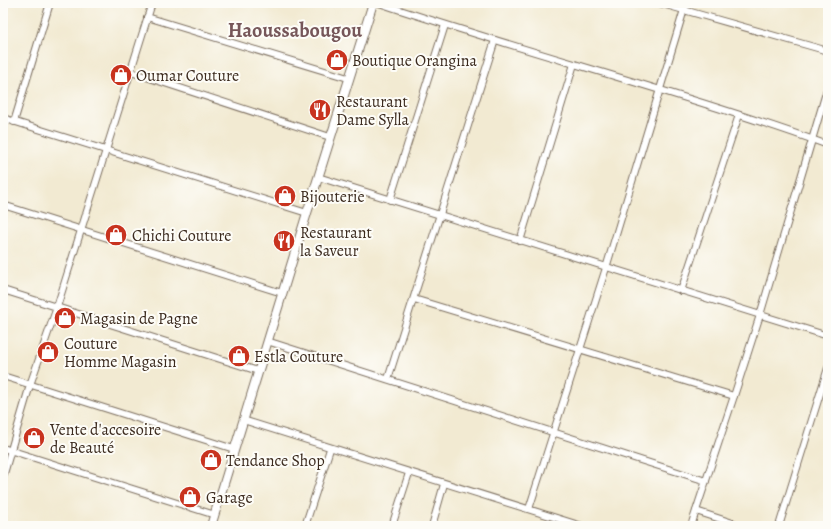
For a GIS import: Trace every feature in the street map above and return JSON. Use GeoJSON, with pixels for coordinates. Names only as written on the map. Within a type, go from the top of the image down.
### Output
{"type":"FeatureCollection","features":[{"type":"Feature","properties":{"kind":"street"},"geometry":{"type":"LineString","coordinates":[[14,122],[50,3]]}},
{"type":"Feature","properties":{"kind":"street"},"geometry":{"type":"LineString","coordinates":[[3,477],[30,385],[57,308],[80,228],[152,3]]}},
{"type":"Feature","properties":{"kind":"street"},"geometry":{"type":"LineString","coordinates":[[211,526],[348,78],[373,3]]}},
{"type":"Feature","properties":{"kind":"street"},"geometry":{"type":"LineString","coordinates":[[379,3],[445,25],[740,115],[828,145]]}},
{"type":"Feature","properties":{"kind":"street"},"geometry":{"type":"LineString","coordinates":[[659,3],[828,51]]}},
{"type":"Feature","properties":{"kind":"street"},"geometry":{"type":"LineString","coordinates":[[529,509],[606,268],[686,3]]}},
{"type":"Feature","properties":{"kind":"street"},"geometry":{"type":"LineString","coordinates":[[147,17],[348,78]]}},
{"type":"Feature","properties":{"kind":"street"},"geometry":{"type":"LineString","coordinates":[[390,200],[445,25]]}},
{"type":"Feature","properties":{"kind":"street"},"geometry":{"type":"LineString","coordinates":[[388,379],[495,40]]}},
{"type":"Feature","properties":{"kind":"street"},"geometry":{"type":"LineString","coordinates":[[520,241],[574,64]]}},
{"type":"Feature","properties":{"kind":"street"},"geometry":{"type":"LineString","coordinates":[[131,72],[330,137]]}},
{"type":"Feature","properties":{"kind":"street"},"geometry":{"type":"LineString","coordinates":[[691,526],[760,315],[828,86]]}},
{"type":"Feature","properties":{"kind":"street"},"geometry":{"type":"LineString","coordinates":[[681,291],[740,115]]}},
{"type":"Feature","properties":{"kind":"street"},"geometry":{"type":"LineString","coordinates":[[3,118],[307,213]]}},
{"type":"Feature","properties":{"kind":"street"},"geometry":{"type":"LineString","coordinates":[[318,177],[828,336]]}},
{"type":"Feature","properties":{"kind":"street"},"geometry":{"type":"LineString","coordinates":[[3,205],[80,228],[282,293]]}},
{"type":"Feature","properties":{"kind":"street"},"geometry":{"type":"LineString","coordinates":[[3,290],[258,371]]}},
{"type":"Feature","properties":{"kind":"street"},"geometry":{"type":"LineString","coordinates":[[414,298],[734,396]]}},
{"type":"Feature","properties":{"kind":"street"},"geometry":{"type":"LineString","coordinates":[[267,341],[706,481]]}},
{"type":"Feature","properties":{"kind":"street"},"geometry":{"type":"LineString","coordinates":[[779,526],[828,368]]}},
{"type":"Feature","properties":{"kind":"street"},"geometry":{"type":"LineString","coordinates":[[3,376],[234,449]]}},
{"type":"Feature","properties":{"kind":"street"},"geometry":{"type":"LineString","coordinates":[[243,420],[330,449],[582,526]]}},
{"type":"Feature","properties":{"kind":"street"},"geometry":{"type":"LineString","coordinates":[[3,448],[215,515]]}},
{"type":"Feature","properties":{"kind":"street"},"geometry":{"type":"LineString","coordinates":[[305,526],[330,449]]}},
{"type":"Feature","properties":{"kind":"street"},"geometry":{"type":"LineString","coordinates":[[392,526],[408,473]]}},
{"type":"Feature","properties":{"kind":"street"},"geometry":{"type":"LineString","coordinates":[[432,526],[444,484]]}},
{"type":"Feature","properties":{"kind":"street"},"geometry":{"type":"LineString","coordinates":[[696,511],[742,526]]}},
{"type":"Feature","properties":{"kind":"place","name":"Boutique Orangina"},"geometry":{"type":"Point","coordinates":[337,60]}},
{"type":"Feature","properties":{"kind":"place","name":"Oumar Couture"},"geometry":{"type":"Point","coordinates":[121,75]}},
{"type":"Feature","properties":{"kind":"place","name":"Restaurant Dame Sylla"},"geometry":{"type":"Point","coordinates":[320,110]}},
{"type":"Feature","properties":{"kind":"place","name":"Bijouterie"},"geometry":{"type":"Point","coordinates":[285,196]}},
{"type":"Feature","properties":{"kind":"place","name":"Chichi Couture"},"geometry":{"type":"Point","coordinates":[116,235]}},
{"type":"Feature","properties":{"kind":"place","name":"Restaurant la Saveur"},"geometry":{"type":"Point","coordinates":[284,241]}},
{"type":"Feature","properties":{"kind":"place","name":"Magasin de Pagne"},"geometry":{"type":"Point","coordinates":[65,318]}},
{"type":"Feature","properties":{"kind":"place","name":"Couture Homme Magasin"},"geometry":{"type":"Point","coordinates":[48,352]}},
{"type":"Feature","properties":{"kind":"place","name":"Estla Couture"},"geometry":{"type":"Point","coordinates":[239,356]}},
{"type":"Feature","properties":{"kind":"place","name":"Vente d'accesoire de Beauté"},"geometry":{"type":"Point","coordinates":[34,438]}},
{"type":"Feature","properties":{"kind":"place","name":"Tendance Shop"},"geometry":{"type":"Point","coordinates":[211,460]}},
{"type":"Feature","properties":{"kind":"place","name":"Garage"},"geometry":{"type":"Point","coordinates":[190,497]}},
{"type":"Feature","properties":{"kind":"district","name":"Haoussabougou"},"geometry":{"type":"Point","coordinates":[295,30]}}]}
